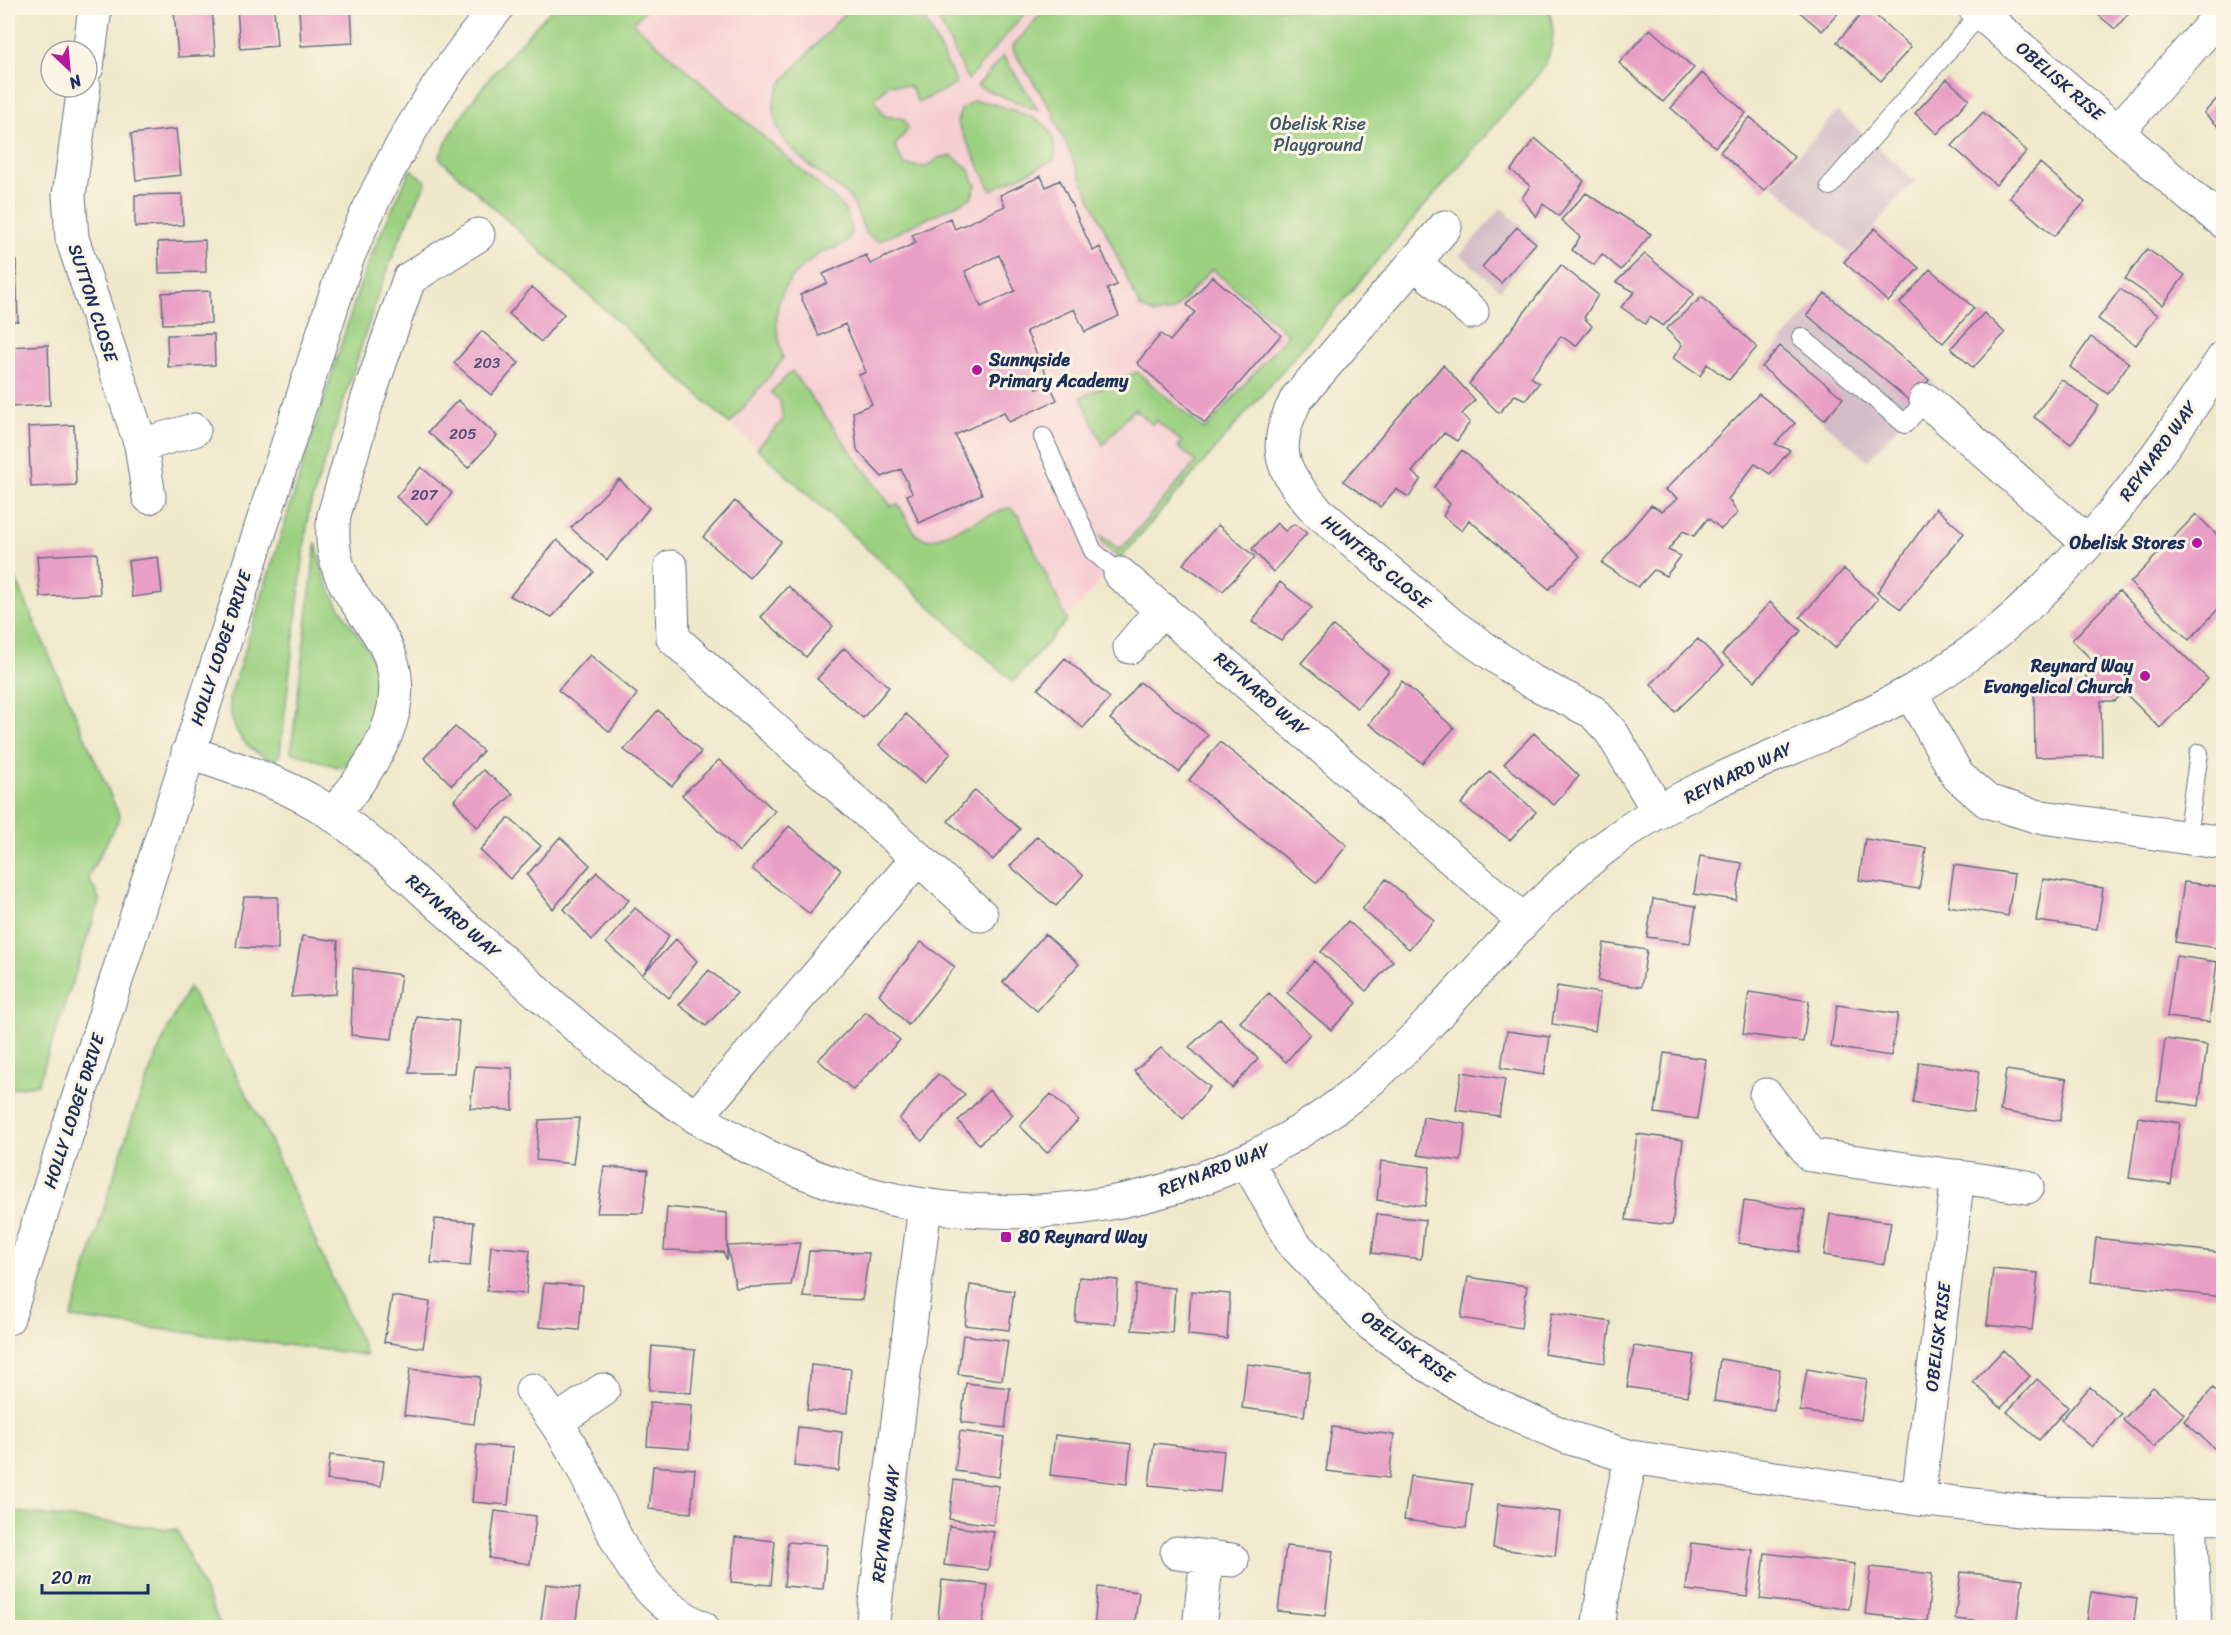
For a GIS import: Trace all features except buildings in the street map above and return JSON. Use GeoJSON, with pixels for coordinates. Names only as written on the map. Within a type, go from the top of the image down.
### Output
{"type":"FeatureCollection","features":[{"type":"Feature","properties":{"kind":"street"},"geometry":{"type":"LineString","coordinates":[[91,39],[95,8]]}},
{"type":"Feature","properties":{"kind":"street","name":"HOLLY LODGE DRIVE"},"geometry":{"type":"LineString","coordinates":[[8,1318],[332,303],[367,210],[420,111],[463,49],[497,8]]}},
{"type":"Feature","properties":{"kind":"street","name":"OBELISK RISE"},"geometry":{"type":"LineString","coordinates":[[1978,10],[2223,222]]}},
{"type":"Feature","properties":{"kind":"street","name":"OBELISK RISE"},"geometry":{"type":"LineString","coordinates":[[2117,132],[2223,11]]}},
{"type":"Feature","properties":{"kind":"street","name":"SUTTON CLOSE"},"geometry":{"type":"LineString","coordinates":[[82,99],[69,195],[72,238],[141,445],[149,497]]}},
{"type":"Feature","properties":{"kind":"street","name":"HUNTERS CLOSE"},"geometry":{"type":"LineString","coordinates":[[1445,227],[1296,398],[1284,422],[1281,447],[1286,469],[1298,489],[1316,510],[1436,613],[1529,680],[1593,712],[1612,733],[1659,812]]}},
{"type":"Feature","properties":{"kind":"street"},"geometry":{"type":"LineString","coordinates":[[333,815],[381,749],[390,724],[395,681],[388,655],[378,634],[345,587],[334,558],[331,534],[334,515],[367,401],[409,279],[478,235]]}},
{"type":"Feature","properties":{"kind":"street"},"geometry":{"type":"LineString","coordinates":[[1415,263],[1472,312]]}},
{"type":"Feature","properties":{"kind":"street","name":"REYNARD WAY"},"geometry":{"type":"LineString","coordinates":[[188,752],[275,784],[333,815],[394,864],[601,1044],[696,1117],[734,1140],[808,1174],[869,1193],[925,1206],[974,1211],[1010,1211],[1069,1210],[1114,1204],[1177,1188],[1247,1161],[1314,1123],[1377,1074],[1410,1043],[1523,920],[1588,860],[1659,812],[1706,786],[1910,692],[1997,633],[2087,542],[2134,486],[2177,430],[2223,357]]}},
{"type":"Feature","properties":{"kind":"street"},"geometry":{"type":"LineString","coordinates":[[1926,400],[2087,542]]}},
{"type":"Feature","properties":{"kind":"street"},"geometry":{"type":"LineString","coordinates":[[141,445],[194,430]]}},
{"type":"Feature","properties":{"kind":"street"},"geometry":{"type":"LineString","coordinates":[[671,567],[674,638],[981,915]]}},
{"type":"Feature","properties":{"kind":"street","name":"REYNARD WAY"},"geometry":{"type":"LineString","coordinates":[[1120,574],[1523,920]]}},
{"type":"Feature","properties":{"kind":"street"},"geometry":{"type":"LineString","coordinates":[[1130,647],[1162,609]]}},
{"type":"Feature","properties":{"kind":"street"},"geometry":{"type":"LineString","coordinates":[[1910,692],[1958,776],[1987,801],[2036,816],[2223,843]]}},
{"type":"Feature","properties":{"kind":"street"},"geometry":{"type":"LineString","coordinates":[[696,1117],[918,858]]}},
{"type":"Feature","properties":{"kind":"street"},"geometry":{"type":"LineString","coordinates":[[1766,1095],[1811,1155],[2027,1187]]}},
{"type":"Feature","properties":{"kind":"street","name":"OBELISK RISE"},"geometry":{"type":"LineString","coordinates":[[1247,1161],[1274,1214],[1292,1242],[1372,1325],[1424,1363],[1490,1403],[1567,1437],[1631,1457],[1918,1499],[2046,1513],[2223,1517]]}},
{"type":"Feature","properties":{"kind":"street","name":"OBELISK RISE"},"geometry":{"type":"LineString","coordinates":[[1918,1499],[1958,1176]]}},
{"type":"Feature","properties":{"kind":"street","name":"REYNARD WAY"},"geometry":{"type":"LineString","coordinates":[[872,1628],[925,1206]]}},
{"type":"Feature","properties":{"kind":"street"},"geometry":{"type":"LineString","coordinates":[[532,1390],[556,1422],[580,1461],[626,1559],[636,1575],[669,1609],[703,1628]]}},
{"type":"Feature","properties":{"kind":"street"},"geometry":{"type":"LineString","coordinates":[[556,1422],[603,1390]]}},
{"type":"Feature","properties":{"kind":"street"},"geometry":{"type":"LineString","coordinates":[[1598,1628],[1605,1579],[1631,1457]]}},
{"type":"Feature","properties":{"kind":"street"},"geometry":{"type":"LineString","coordinates":[[2190,1516],[2195,1628]]}},
{"type":"Feature","properties":{"kind":"street"},"geometry":{"type":"LineString","coordinates":[[1199,1628],[1205,1557]]}},
{"type":"Feature","properties":{"kind":"lane"},"geometry":{"type":"LineString","coordinates":[[1830,186],[1978,10]]}},
{"type":"Feature","properties":{"kind":"lane"},"geometry":{"type":"LineString","coordinates":[[1801,337],[1905,424],[1926,400]]}},
{"type":"Feature","properties":{"kind":"lane"},"geometry":{"type":"LineString","coordinates":[[1043,437],[1093,551],[1120,574]]}},
{"type":"Feature","properties":{"kind":"lane"},"geometry":{"type":"LineString","coordinates":[[2187,836],[2199,753]]}},
{"type":"Feature","properties":{"kind":"shaded area","name":"Sunnyside Primary Academy"},"geometry":{"type":"Polygon","coordinates":[[[553,8],[1046,8],[1019,39],[1330,315],[1013,682],[439,158],[451,134],[481,91],[553,8]]]}},
{"type":"Feature","properties":{"kind":"shaded area"},"geometry":{"type":"Polygon","coordinates":[[[1838,111],[1915,181],[1850,254],[1772,184],[1838,111]]]}},
{"type":"Feature","properties":{"kind":"shaded area"},"geometry":{"type":"Polygon","coordinates":[[[1501,208],[1540,243],[1500,290],[1460,255],[1501,208]]]}},
{"type":"Feature","properties":{"kind":"shaded area"},"geometry":{"type":"Polygon","coordinates":[[[1827,289],[1935,383],[1868,461],[1759,367],[1827,289]]]}},
{"type":"Feature","properties":{"kind":"green space"},"geometry":{"type":"Polygon","coordinates":[[[553,8],[647,8],[633,23],[836,200],[850,222],[850,234],[843,244],[821,253],[806,264],[786,286],[777,311],[783,359],[730,424],[439,158],[461,117],[489,78],[553,8]]]}},
{"type":"Feature","properties":{"kind":"green space"},"geometry":{"type":"Polygon","coordinates":[[[849,8],[919,8],[957,84],[918,103],[911,87],[889,84],[875,99],[884,116],[904,119],[908,129],[895,146],[904,165],[927,167],[940,157],[952,156],[968,168],[976,185],[971,198],[879,241],[868,235],[848,196],[790,147],[780,132],[774,116],[775,99],[783,81],[849,8]]]}},
{"type":"Feature","properties":{"kind":"green space"},"geometry":{"type":"Polygon","coordinates":[[[933,8],[1029,8],[968,80],[933,8]]]}},
{"type":"Feature","properties":{"kind":"green space","name":"Obelisk Rise Playground"},"geometry":{"type":"Polygon","coordinates":[[[1046,8],[1548,8],[1552,24],[1551,47],[1542,70],[1120,559],[1104,545],[1100,535],[1120,550],[1196,462],[1178,447],[1182,442],[1156,420],[1152,424],[1134,409],[1103,445],[1081,397],[1137,372],[1205,430],[1288,334],[1212,269],[1172,312],[1154,314],[1140,307],[1054,118],[1055,115],[1014,52],[1013,46],[1046,8]]]}},
{"type":"Feature","properties":{"kind":"green space"},"geometry":{"type":"Polygon","coordinates":[[[1003,56],[1039,111],[977,86],[1003,56]]]}},
{"type":"Feature","properties":{"kind":"green space"},"geometry":{"type":"Polygon","coordinates":[[[973,101],[1010,109],[1045,125],[1054,142],[1054,160],[991,190],[957,122],[961,110],[973,101]]]}},
{"type":"Feature","properties":{"kind":"green space"},"geometry":{"type":"Polygon","coordinates":[[[411,169],[426,182],[398,243],[377,297],[309,510],[280,754],[274,761],[255,751],[241,738],[232,721],[229,700],[358,291],[376,244],[411,169]]]}},
{"type":"Feature","properties":{"kind":"green space"},"geometry":{"type":"Polygon","coordinates":[[[792,371],[891,506],[898,504],[916,535],[928,540],[937,538],[1004,509],[1010,508],[1019,516],[1067,620],[1013,682],[757,448],[783,420],[780,401],[771,392],[792,371]]]}},
{"type":"Feature","properties":{"kind":"green space"},"geometry":{"type":"Polygon","coordinates":[[[316,542],[329,588],[372,660],[378,676],[380,693],[377,713],[361,750],[340,768],[291,752],[316,542]]]}},
{"type":"Feature","properties":{"kind":"green space"},"geometry":{"type":"Polygon","coordinates":[[[8,561],[120,817],[88,877],[100,900],[38,1084],[8,1089],[8,561]]]}},
{"type":"Feature","properties":{"kind":"green space"},"geometry":{"type":"Polygon","coordinates":[[[189,987],[263,1125],[367,1355],[71,1318],[136,1108],[169,1026],[189,987]]]}},
{"type":"Feature","properties":{"kind":"green space"},"geometry":{"type":"Polygon","coordinates":[[[8,1511],[177,1530],[221,1627],[8,1627],[8,1511]]]}},
{"type":"Feature","properties":{"kind":"place","name":"Sunnyside Primary Academy"},"geometry":{"type":"Point","coordinates":[977,370]}},
{"type":"Feature","properties":{"kind":"place","name":"Obelisk Stores"},"geometry":{"type":"Point","coordinates":[2197,543]}},
{"type":"Feature","properties":{"kind":"place","name":"Reynard Way Evangelical Church"},"geometry":{"type":"Point","coordinates":[2145,676]}},
{"type":"Feature","properties":{"kind":"place","name":"80 Reynard Way"},"geometry":{"type":"Point","coordinates":[1006,1237]}}]}
